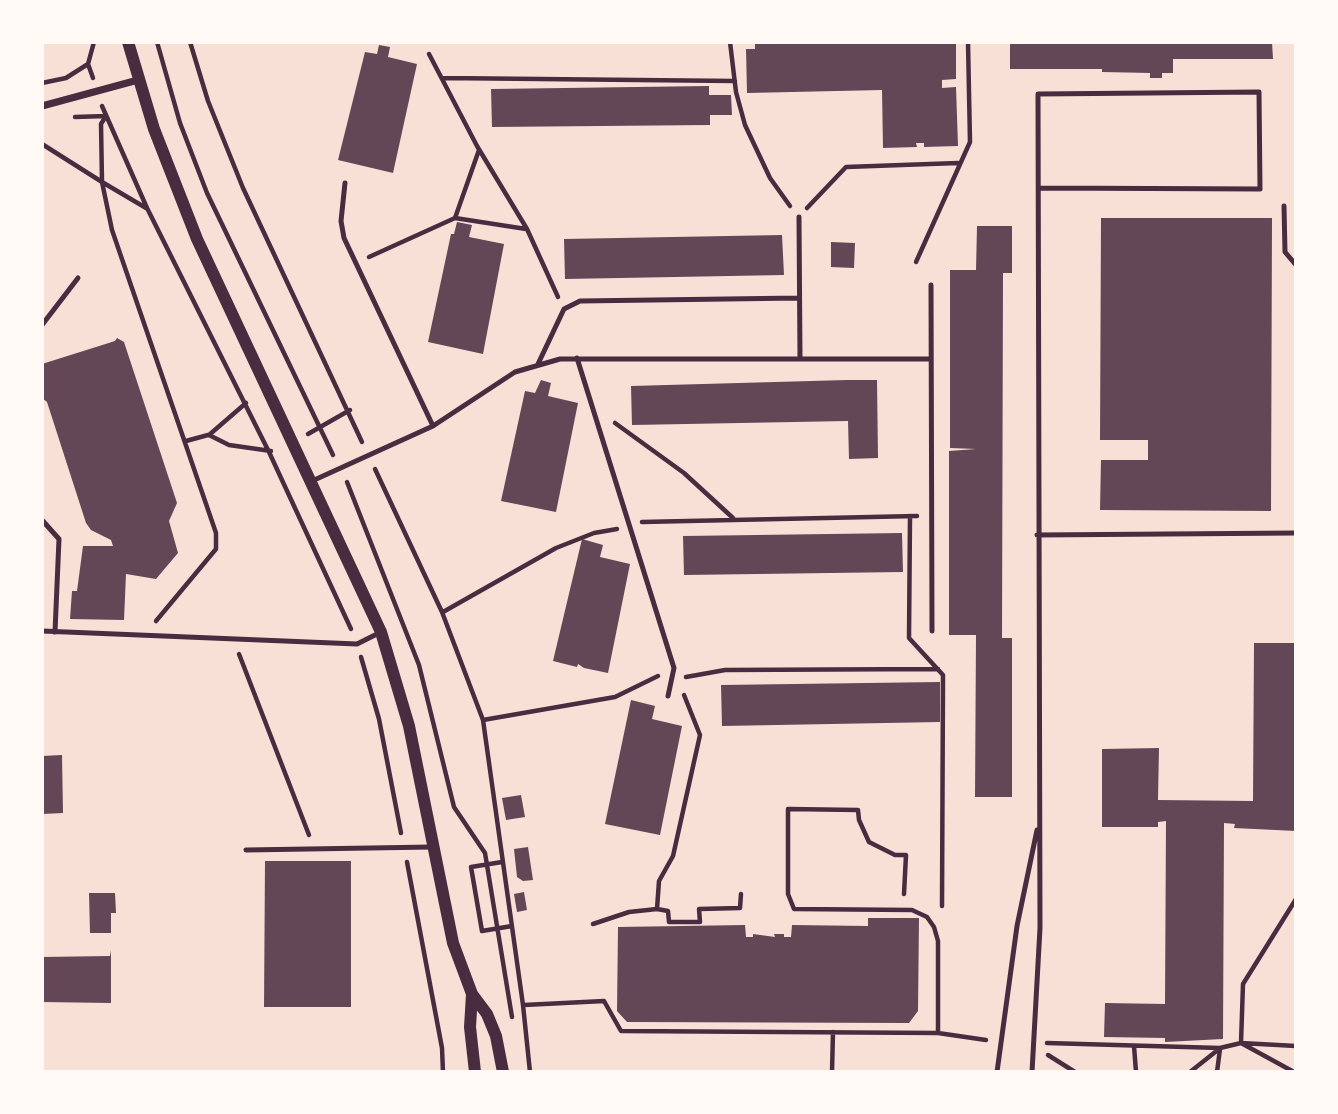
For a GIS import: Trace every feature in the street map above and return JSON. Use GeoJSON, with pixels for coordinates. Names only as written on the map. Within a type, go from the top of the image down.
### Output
{"type":"FeatureCollection","features":[{"type":"Feature","properties":{"kind":"street"},"geometry":{"type":"LineString","coordinates":[[128,42],[138,80],[197,239],[313,481],[381,632],[401,692],[453,943],[472,994],[487,1014],[496,1036],[503,1072]]}},
{"type":"Feature","properties":{"kind":"street"},"geometry":{"type":"LineString","coordinates":[[42,106],[138,80]]}},
{"type":"Feature","properties":{"kind":"street"},"geometry":{"type":"LineString","coordinates":[[472,994],[472,1069]]}},
{"type":"Feature","properties":{"kind":"lane"},"geometry":{"type":"LineString","coordinates":[[1032,1072],[1040,928],[1038,94],[1259,92],[1260,189],[1039,188]]}},
{"type":"Feature","properties":{"kind":"lane"},"geometry":{"type":"LineString","coordinates":[[345,183],[341,221],[354,264],[433,426]]}},
{"type":"Feature","properties":{"kind":"lane"},"geometry":{"type":"LineString","coordinates":[[1284,206],[1285,252],[1296,265]]}},
{"type":"Feature","properties":{"kind":"lane"},"geometry":{"type":"LineString","coordinates":[[799,217],[800,358]]}},
{"type":"Feature","properties":{"kind":"lane"},"geometry":{"type":"LineString","coordinates":[[42,325],[78,278]]}},
{"type":"Feature","properties":{"kind":"lane"},"geometry":{"type":"LineString","coordinates":[[931,285],[932,631]]}},
{"type":"Feature","properties":{"kind":"lane"},"geometry":{"type":"LineString","coordinates":[[538,364],[564,309],[580,301],[799,298]]}},
{"type":"Feature","properties":{"kind":"lane"},"geometry":{"type":"LineString","coordinates":[[313,481],[433,426],[505,378],[538,364],[577,358],[931,359]]}},
{"type":"Feature","properties":{"kind":"lane"},"geometry":{"type":"LineString","coordinates":[[577,358],[588,401],[674,668],[668,696]]}},
{"type":"Feature","properties":{"kind":"lane"},"geometry":{"type":"LineString","coordinates":[[42,520],[59,539],[55,632]]}},
{"type":"Feature","properties":{"kind":"lane"},"geometry":{"type":"LineString","coordinates":[[1037,535],[1296,533]]}},
{"type":"Feature","properties":{"kind":"lane"},"geometry":{"type":"LineString","coordinates":[[42,631],[357,644],[381,632]]}},
{"type":"Feature","properties":{"kind":"lane"},"geometry":{"type":"LineString","coordinates":[[997,1072],[1017,926],[1040,817]]}},
{"type":"Feature","properties":{"kind":"lane"},"geometry":{"type":"LineString","coordinates":[[246,850],[434,847]]}},
{"type":"Feature","properties":{"kind":"path"},"geometry":{"type":"LineString","coordinates":[[42,144],[147,208],[106,116],[88,64],[94,42]]}},
{"type":"Feature","properties":{"kind":"path"},"geometry":{"type":"LineString","coordinates":[[190,42],[208,101],[243,188],[350,410],[367,455],[442,612],[483,720],[530,1072]]}},
{"type":"Feature","properties":{"kind":"path"},"geometry":{"type":"LineString","coordinates":[[730,42],[745,125],[770,178],[799,217],[846,167],[958,163]]}},
{"type":"Feature","properties":{"kind":"path"},"geometry":{"type":"LineString","coordinates":[[916,262],[958,163],[970,142],[968,42]]}},
{"type":"Feature","properties":{"kind":"path"},"geometry":{"type":"LineString","coordinates":[[429,54],[480,150],[527,229],[564,309]]}},
{"type":"Feature","properties":{"kind":"path"},"geometry":{"type":"LineString","coordinates":[[42,83],[66,78],[88,64]]}},
{"type":"Feature","properties":{"kind":"path"},"geometry":{"type":"LineString","coordinates":[[442,78],[735,81]]}},
{"type":"Feature","properties":{"kind":"path"},"geometry":{"type":"LineString","coordinates":[[62,119],[106,116]]}},
{"type":"Feature","properties":{"kind":"path"},"geometry":{"type":"LineString","coordinates":[[106,116],[102,124],[102,182],[112,230],[216,533],[216,549],[149,629],[148,636]]}},
{"type":"Feature","properties":{"kind":"path"},"geometry":{"type":"LineString","coordinates":[[456,218],[480,150]]}},
{"type":"Feature","properties":{"kind":"path"},"geometry":{"type":"LineString","coordinates":[[354,264],[456,218],[527,229]]}},
{"type":"Feature","properties":{"kind":"path"},"geometry":{"type":"LineString","coordinates":[[588,401],[684,473],[734,518]]}},
{"type":"Feature","properties":{"kind":"path"},"geometry":{"type":"LineString","coordinates":[[186,441],[209,435],[246,404]]}},
{"type":"Feature","properties":{"kind":"path"},"geometry":{"type":"LineString","coordinates":[[306,435],[350,410]]}},
{"type":"Feature","properties":{"kind":"path"},"geometry":{"type":"LineString","coordinates":[[209,435],[229,445],[265,453],[282,448]]}},
{"type":"Feature","properties":{"kind":"path"},"geometry":{"type":"LineString","coordinates":[[910,516],[909,638],[943,675],[942,906]]}},
{"type":"Feature","properties":{"kind":"path"},"geometry":{"type":"LineString","coordinates":[[442,612],[556,548],[594,533],[643,522],[734,518],[931,516]]}},
{"type":"Feature","properties":{"kind":"path"},"geometry":{"type":"LineString","coordinates":[[233,638],[314,849]]}},
{"type":"Feature","properties":{"kind":"path"},"geometry":{"type":"LineString","coordinates":[[483,720],[615,696],[674,668],[700,735],[673,856],[659,881],[657,909]]}},
{"type":"Feature","properties":{"kind":"path"},"geometry":{"type":"LineString","coordinates":[[678,679],[725,670],[938,669]]}},
{"type":"Feature","properties":{"kind":"path"},"geometry":{"type":"LineString","coordinates":[[904,894],[906,855],[895,855],[869,842],[859,820],[858,810],[788,809],[788,894],[794,909],[912,910],[927,917],[934,927],[938,941],[938,1033]]}},
{"type":"Feature","properties":{"kind":"path"},"geometry":{"type":"LineString","coordinates":[[502,862],[471,867],[482,931],[512,926]]}},
{"type":"Feature","properties":{"kind":"path"},"geometry":{"type":"LineString","coordinates":[[593,924],[629,912],[657,909],[668,911],[668,922],[700,922],[699,909],[740,908],[741,894]]}},
{"type":"Feature","properties":{"kind":"path"},"geometry":{"type":"LineString","coordinates":[[1241,1043],[1243,985],[1296,899]]}},
{"type":"Feature","properties":{"kind":"path"},"geometry":{"type":"LineString","coordinates":[[523,1005],[604,1001],[621,1031],[938,1033],[1002,1041]]}},
{"type":"Feature","properties":{"kind":"path"},"geometry":{"type":"LineString","coordinates":[[832,1072],[833,1032]]}},
{"type":"Feature","properties":{"kind":"path"},"geometry":{"type":"LineString","coordinates":[[1034,1043],[1220,1048],[1241,1043],[1296,1046]]}},
{"type":"Feature","properties":{"kind":"path"},"geometry":{"type":"LineString","coordinates":[[1241,1043],[1294,1072]]}},
{"type":"Feature","properties":{"kind":"path"},"geometry":{"type":"LineString","coordinates":[[1134,1046],[1136,1072]]}},
{"type":"Feature","properties":{"kind":"path"},"geometry":{"type":"LineString","coordinates":[[1190,1072],[1220,1048]]}},
{"type":"Feature","properties":{"kind":"path"},"geometry":{"type":"LineString","coordinates":[[1217,1072],[1220,1048]]}},
{"type":"Feature","properties":{"kind":"path"},"geometry":{"type":"LineString","coordinates":[[1044,1053],[1075,1072]]}},
{"type":"Feature","properties":{"kind":"path"},"geometry":{"type":"LineString","coordinates":[[444,1065],[456,1064]]}},
{"type":"Feature","properties":{"kind":"building"},"geometry":{"type":"Polygon","coordinates":[[[755,42],[956,42],[956,79],[942,80],[942,88],[956,87],[958,146],[924,147],[924,143],[916,143],[917,147],[883,148],[882,90],[747,93],[746,49],[755,49],[755,42]]]}},
{"type":"Feature","properties":{"kind":"building"},"geometry":{"type":"Polygon","coordinates":[[[1010,42],[1272,42],[1273,59],[1173,59],[1173,73],[1162,73],[1162,78],[1150,78],[1150,73],[1102,72],[1102,69],[1010,69],[1010,42]]]}},
{"type":"Feature","properties":{"kind":"building"},"geometry":{"type":"Polygon","coordinates":[[[379,45],[390,47],[388,57],[417,64],[393,173],[338,160],[365,52],[377,54],[379,45]]]}},
{"type":"Feature","properties":{"kind":"building"},"geometry":{"type":"Polygon","coordinates":[[[709,86],[709,95],[731,95],[732,115],[710,115],[710,125],[492,127],[491,89],[709,86]]]}},
{"type":"Feature","properties":{"kind":"building"},"geometry":{"type":"Polygon","coordinates":[[[1101,218],[1272,218],[1271,511],[1100,510],[1101,460],[1148,460],[1148,440],[1100,440],[1101,218]]]}},
{"type":"Feature","properties":{"kind":"building"},"geometry":{"type":"Polygon","coordinates":[[[457,222],[472,225],[469,237],[504,244],[483,354],[428,342],[451,234],[454,234],[457,222]]]}},
{"type":"Feature","properties":{"kind":"building"},"geometry":{"type":"Polygon","coordinates":[[[977,226],[1012,226],[1012,273],[1003,273],[1002,638],[1012,638],[1012,797],[975,797],[976,635],[949,635],[949,451],[976,449],[950,448],[950,270],[976,270],[977,226]]]}},
{"type":"Feature","properties":{"kind":"building"},"geometry":{"type":"Polygon","coordinates":[[[782,235],[784,275],[565,279],[564,239],[782,235]]]}},
{"type":"Feature","properties":{"kind":"building"},"geometry":{"type":"Polygon","coordinates":[[[831,242],[855,243],[854,268],[831,267],[831,242]]]}},
{"type":"Feature","properties":{"kind":"building"},"geometry":{"type":"Polygon","coordinates":[[[117,338],[124,342],[177,503],[169,521],[178,553],[156,579],[126,574],[124,620],[70,619],[72,591],[77,591],[83,546],[113,546],[111,540],[91,530],[86,523],[47,402],[42,398],[42,364],[115,341],[117,338]]]}},
{"type":"Feature","properties":{"kind":"building"},"geometry":{"type":"Polygon","coordinates":[[[541,380],[551,383],[548,396],[578,403],[556,512],[501,501],[525,391],[535,393],[541,380]]]}},
{"type":"Feature","properties":{"kind":"building"},"geometry":{"type":"Polygon","coordinates":[[[877,380],[878,458],[849,459],[848,421],[632,425],[631,386],[877,380]]]}},
{"type":"Feature","properties":{"kind":"building"},"geometry":{"type":"Polygon","coordinates":[[[902,533],[903,572],[684,575],[683,536],[902,533]]]}},
{"type":"Feature","properties":{"kind":"building"},"geometry":{"type":"Polygon","coordinates":[[[582,539],[603,545],[600,557],[630,564],[608,673],[584,668],[578,664],[577,667],[553,661],[582,539]]]}},
{"type":"Feature","properties":{"kind":"building"},"geometry":{"type":"Polygon","coordinates":[[[1254,643],[1296,643],[1296,831],[1234,828],[1235,824],[1224,823],[1223,1039],[1165,1042],[1165,1038],[1104,1037],[1105,1003],[1165,1004],[1166,821],[1158,822],[1158,827],[1102,827],[1102,749],[1159,748],[1158,800],[1253,801],[1254,643]]]}},
{"type":"Feature","properties":{"kind":"building"},"geometry":{"type":"Polygon","coordinates":[[[940,682],[940,722],[722,726],[721,685],[940,682]]]}},
{"type":"Feature","properties":{"kind":"building"},"geometry":{"type":"Polygon","coordinates":[[[631,700],[655,706],[652,719],[682,726],[660,835],[605,824],[631,700]]]}},
{"type":"Feature","properties":{"kind":"building"},"geometry":{"type":"Polygon","coordinates":[[[62,755],[63,813],[42,814],[42,756],[62,755]]]}},
{"type":"Feature","properties":{"kind":"building"},"geometry":{"type":"Polygon","coordinates":[[[521,795],[525,817],[506,820],[502,798],[521,795]]]}},
{"type":"Feature","properties":{"kind":"building"},"geometry":{"type":"Polygon","coordinates":[[[528,847],[533,880],[523,881],[517,877],[514,849],[528,847]]]}},
{"type":"Feature","properties":{"kind":"building"},"geometry":{"type":"Polygon","coordinates":[[[265,861],[351,861],[351,1007],[264,1007],[265,861]]]}},
{"type":"Feature","properties":{"kind":"building"},"geometry":{"type":"Polygon","coordinates":[[[524,892],[527,910],[517,912],[514,894],[524,892]]]}},
{"type":"Feature","properties":{"kind":"building"},"geometry":{"type":"Polygon","coordinates":[[[89,893],[115,893],[116,913],[111,913],[111,933],[90,933],[89,893]]]}},
{"type":"Feature","properties":{"kind":"building"},"geometry":{"type":"Polygon","coordinates":[[[868,918],[919,918],[918,1011],[909,1023],[627,1022],[617,1011],[618,927],[745,925],[746,937],[753,937],[753,934],[775,937],[774,934],[784,934],[784,937],[791,937],[792,925],[868,926],[868,918]]]}},
{"type":"Feature","properties":{"kind":"building"},"geometry":{"type":"Polygon","coordinates":[[[111,950],[111,1003],[42,1002],[42,957],[110,956],[111,950]]]}}]}
